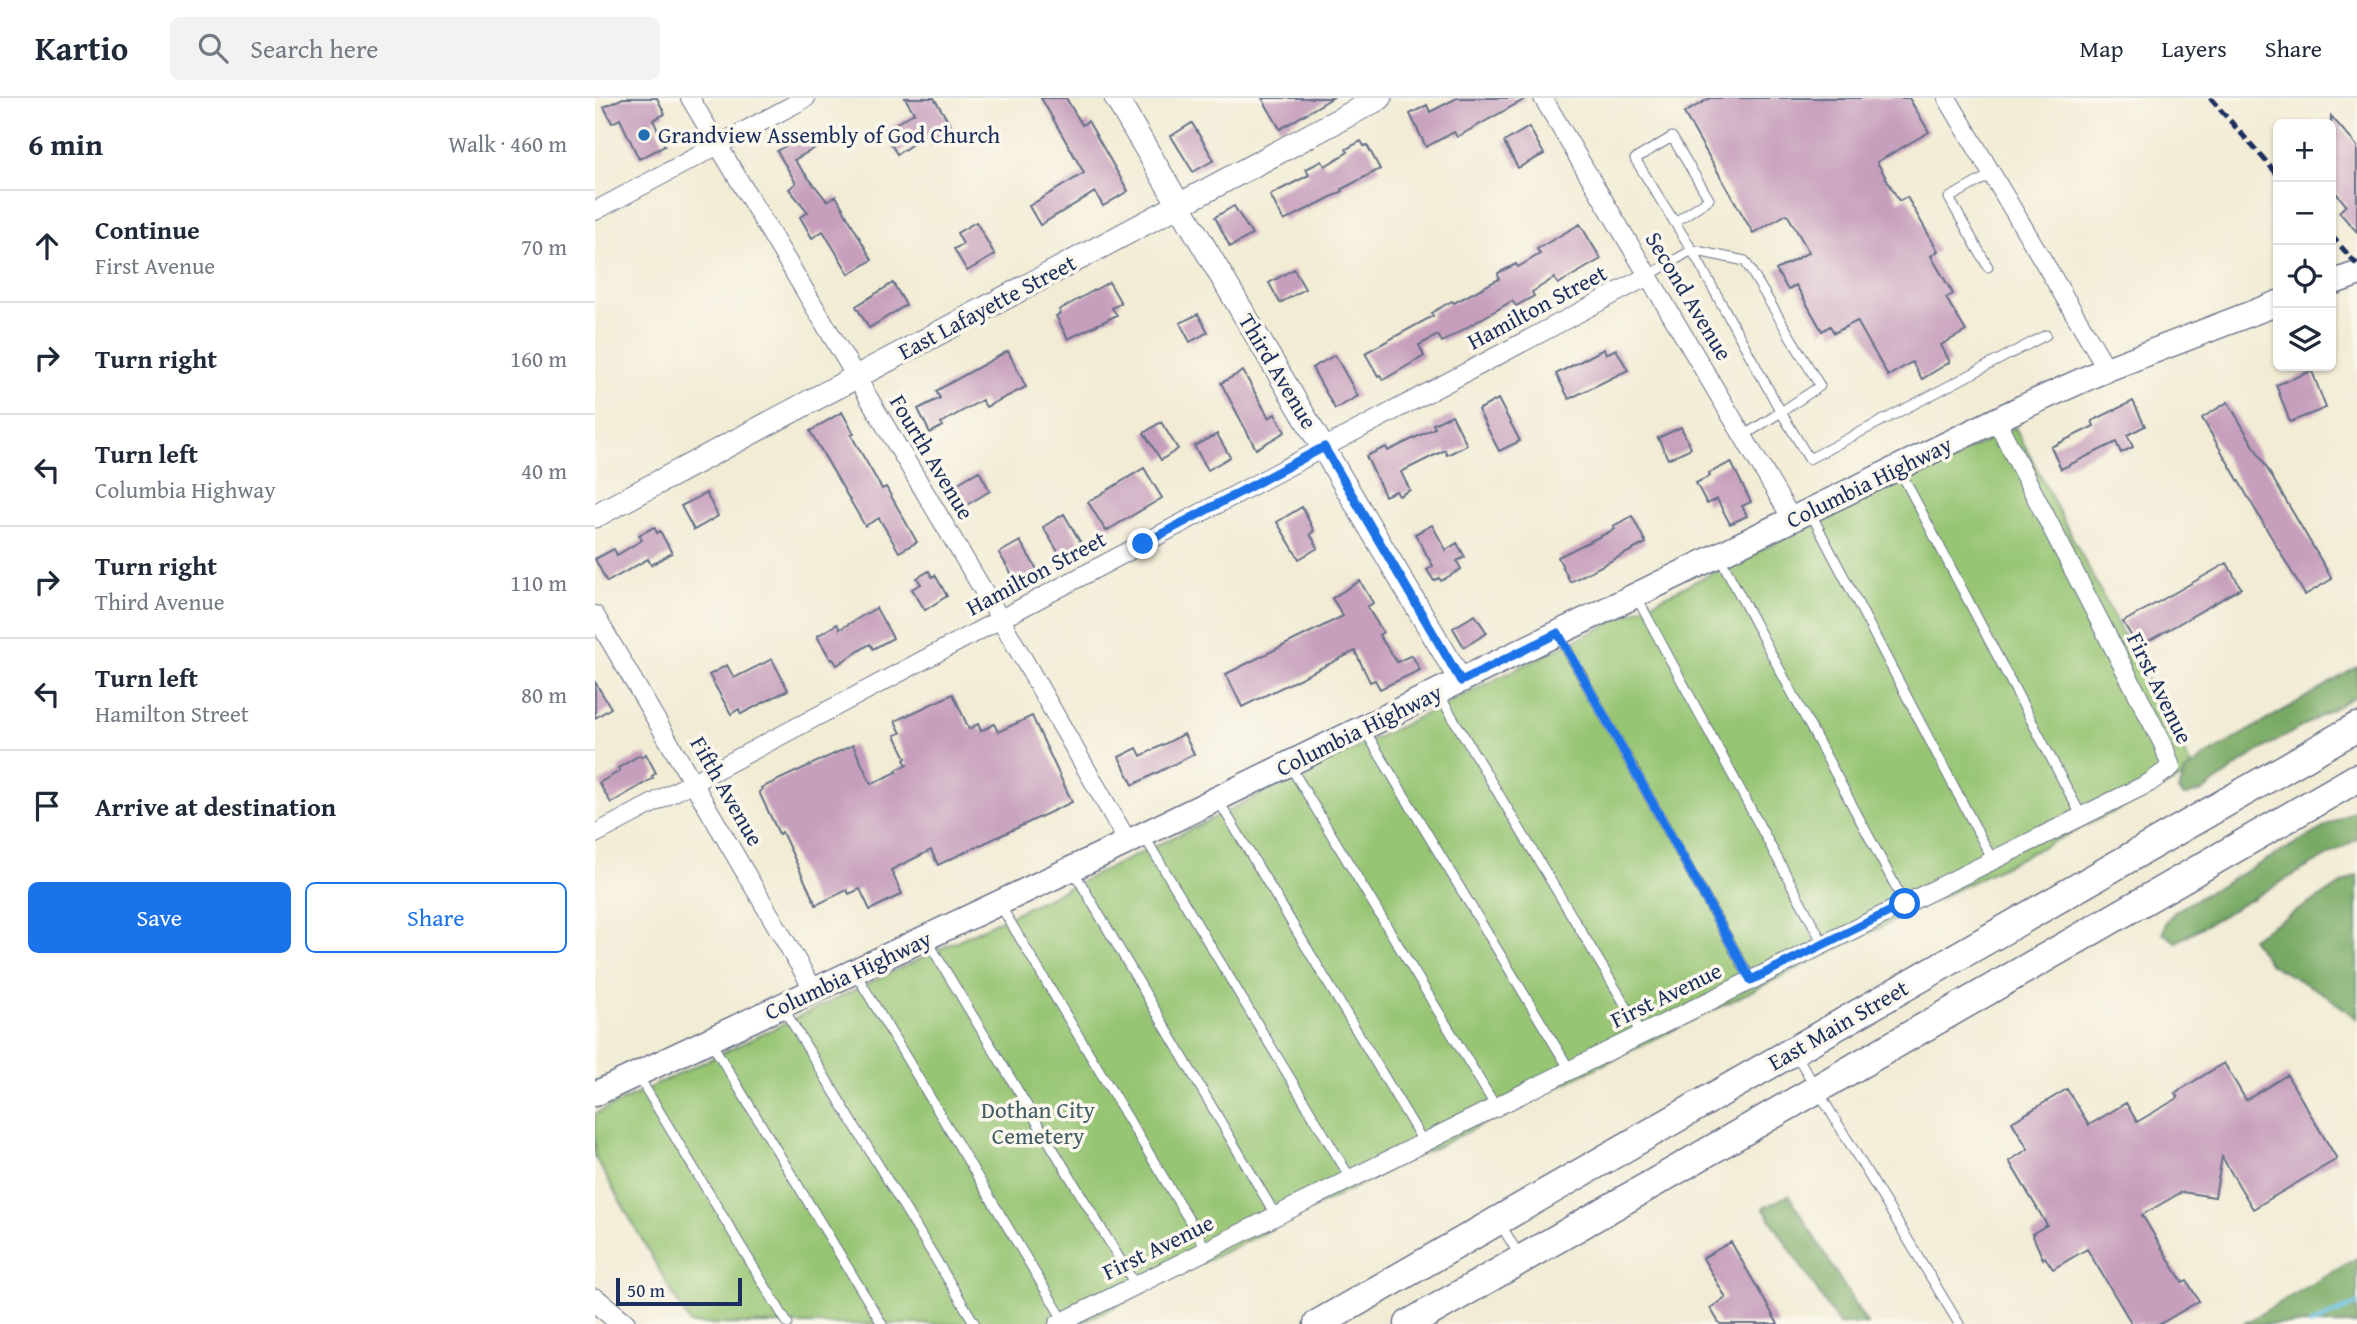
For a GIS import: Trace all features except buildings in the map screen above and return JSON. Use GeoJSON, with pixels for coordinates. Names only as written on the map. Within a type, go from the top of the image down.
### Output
{"type":"FeatureCollection","features":[{"type":"Feature","properties":{"kind":"main road"},"geometry":{"type":"LineString","coordinates":[[2336,281],[2357,274]]}},
{"type":"Feature","properties":{"kind":"main road","name":"Columbia Highway"},"geometry":{"type":"LineString","coordinates":[[595,1094],[1072,869],[1996,420],[2107,369],[2273,305]]}},
{"type":"Feature","properties":{"kind":"main road","name":"East Main Street"},"geometry":{"type":"LineString","coordinates":[[1318,1324],[2357,727]]}},
{"type":"Feature","properties":{"kind":"main road","name":"East Main Street"},"geometry":{"type":"LineString","coordinates":[[1409,1324],[2357,778]]}},
{"type":"Feature","properties":{"kind":"street","name":"Fourth Avenue"},"geometry":{"type":"LineString","coordinates":[[690,98],[1001,620],[1136,838]]}},
{"type":"Feature","properties":{"kind":"street"},"geometry":{"type":"LineString","coordinates":[[595,211],[806,98]]}},
{"type":"Feature","properties":{"kind":"street","name":"Third Avenue"},"geometry":{"type":"LineString","coordinates":[[1116,98],[1461,681]]}},
{"type":"Feature","properties":{"kind":"street","name":"East Lafayette Street"},"geometry":{"type":"LineString","coordinates":[[595,516],[1380,98]]}},
{"type":"Feature","properties":{"kind":"street","name":"Second Avenue"},"geometry":{"type":"LineString","coordinates":[[1543,98],[1743,436],[1801,515]]}},
{"type":"Feature","properties":{"kind":"street"},"geometry":{"type":"LineString","coordinates":[[1947,98],[2107,369]]}},
{"type":"Feature","properties":{"kind":"street","name":"Hamilton Street"},"geometry":{"type":"LineString","coordinates":[[595,834],[1648,276]]}},
{"type":"Feature","properties":{"kind":"street","name":"First Avenue"},"geometry":{"type":"LineString","coordinates":[[1061,1322],[2082,817],[2149,783],[2171,767],[2163,744],[1996,420]]}},
{"type":"Feature","properties":{"kind":"street","name":"Fifth Avenue"},"geometry":{"type":"LineString","coordinates":[[595,615],[815,992]]}},
{"type":"Feature","properties":{"kind":"street"},"geometry":{"type":"LineString","coordinates":[[595,1300],[624,1324]]}},
{"type":"Feature","properties":{"kind":"lane"},"geometry":{"type":"LineString","coordinates":[[1675,222],[1709,199],[1672,137],[1635,159],[1692,250],[1809,459],[2046,335]]}},
{"type":"Feature","properties":{"kind":"lane"},"geometry":{"type":"LineString","coordinates":[[1988,267],[1949,198],[1992,174]]}},
{"type":"Feature","properties":{"kind":"lane"},"geometry":{"type":"LineString","coordinates":[[1648,276],[1692,250],[1745,261],[1820,386],[1743,436]]}},
{"type":"Feature","properties":{"kind":"lane"},"geometry":{"type":"LineString","coordinates":[[1898,467],[2082,817]]}},
{"type":"Feature","properties":{"kind":"lane"},"geometry":{"type":"LineString","coordinates":[[1801,515],[1993,860]]}},
{"type":"Feature","properties":{"kind":"lane"},"geometry":{"type":"LineString","coordinates":[[1719,555],[1905,904]]}},
{"type":"Feature","properties":{"kind":"lane"},"geometry":{"type":"LineString","coordinates":[[1635,595],[1824,944]]}},
{"type":"Feature","properties":{"kind":"lane"},"geometry":{"type":"LineString","coordinates":[[1558,633],[1751,980]]}},
{"type":"Feature","properties":{"kind":"lane"},"geometry":{"type":"LineString","coordinates":[[1438,692],[1641,1035]]}},
{"type":"Feature","properties":{"kind":"lane"},"geometry":{"type":"LineString","coordinates":[[1363,728],[1570,1070]]}},
{"type":"Feature","properties":{"kind":"lane"},"geometry":{"type":"LineString","coordinates":[[1289,764],[1496,1107]]}},
{"type":"Feature","properties":{"kind":"lane"},"geometry":{"type":"LineString","coordinates":[[1217,799],[1424,1143]]}},
{"type":"Feature","properties":{"kind":"lane"},"geometry":{"type":"LineString","coordinates":[[1136,838],[1351,1179]]}},
{"type":"Feature","properties":{"kind":"lane"},"geometry":{"type":"LineString","coordinates":[[1072,869],[1276,1216]]}},
{"type":"Feature","properties":{"kind":"lane"},"geometry":{"type":"LineString","coordinates":[[999,904],[1207,1250]]}},
{"type":"Feature","properties":{"kind":"lane"},"geometry":{"type":"LineString","coordinates":[[926,938],[1136,1286]]}},
{"type":"Feature","properties":{"kind":"lane"},"geometry":{"type":"LineString","coordinates":[[855,972],[1061,1322]]}},
{"type":"Feature","properties":{"kind":"lane"},"geometry":{"type":"LineString","coordinates":[[782,1007],[975,1324]]}},
{"type":"Feature","properties":{"kind":"lane"},"geometry":{"type":"LineString","coordinates":[[710,1040],[882,1324]]}},
{"type":"Feature","properties":{"kind":"lane"},"geometry":{"type":"LineString","coordinates":[[1794,1051],[1959,1324]]}},
{"type":"Feature","properties":{"kind":"lane"},"geometry":{"type":"LineString","coordinates":[[638,1074],[788,1324]]}},
{"type":"Feature","properties":{"kind":"lane"},"geometry":{"type":"LineString","coordinates":[[1499,1221],[1522,1259]]}},
{"type":"Feature","properties":{"kind":"green space","name":"Dothan City Cemetery"},"geometry":{"type":"Polygon","coordinates":[[[2015,427],[2194,772],[1079,1324],[690,1324],[595,1157],[595,1114],[1195,827],[2015,427]]]}},
{"type":"Feature","properties":{"kind":"green space"},"geometry":{"type":"Polygon","coordinates":[[[2357,667],[2357,695],[2254,754],[2203,791],[2184,796],[2179,790],[2185,772],[2202,758],[2357,667]]]}},
{"type":"Feature","properties":{"kind":"green space"},"geometry":{"type":"Polygon","coordinates":[[[2357,809],[2357,839],[2176,942],[2163,933],[2166,921],[2177,910],[2357,809]]]}},
{"type":"Feature","properties":{"kind":"green space"},"geometry":{"type":"Polygon","coordinates":[[[2357,875],[2357,1019],[2326,995],[2270,964],[2251,938],[2357,875]]]}},
{"type":"Feature","properties":{"kind":"green space"},"geometry":{"type":"Polygon","coordinates":[[[1789,1195],[1867,1324],[1839,1324],[1763,1208],[1789,1195]]]}},
{"type":"Feature","properties":{"kind":"green space"},"geometry":{"type":"Polygon","coordinates":[[[2357,1258],[2357,1324],[2243,1324],[2357,1258]]]}},
{"type":"Feature","properties":{"kind":"waterway"},"geometry":{"type":"LineString","coordinates":[[2311,1324],[2357,1304]]}},
{"type":"Feature","properties":{"kind":"railway"},"geometry":{"type":"LineString","coordinates":[[2210,98],[2273,169]]}},
{"type":"Feature","properties":{"kind":"railway"},"geometry":{"type":"LineString","coordinates":[[2336,241],[2357,265]]}},
{"type":"Feature","properties":{"kind":"place","name":"Grandview Assembly of God Church"},"geometry":{"type":"Point","coordinates":[644,135]}},
{"type":"Feature","properties":{"kind":"route"},"geometry":{"type":"LineString","coordinates":[[1143,544],[1324,447],[1461,681],[1558,633],[1751,980],[1905,904]]}}]}
